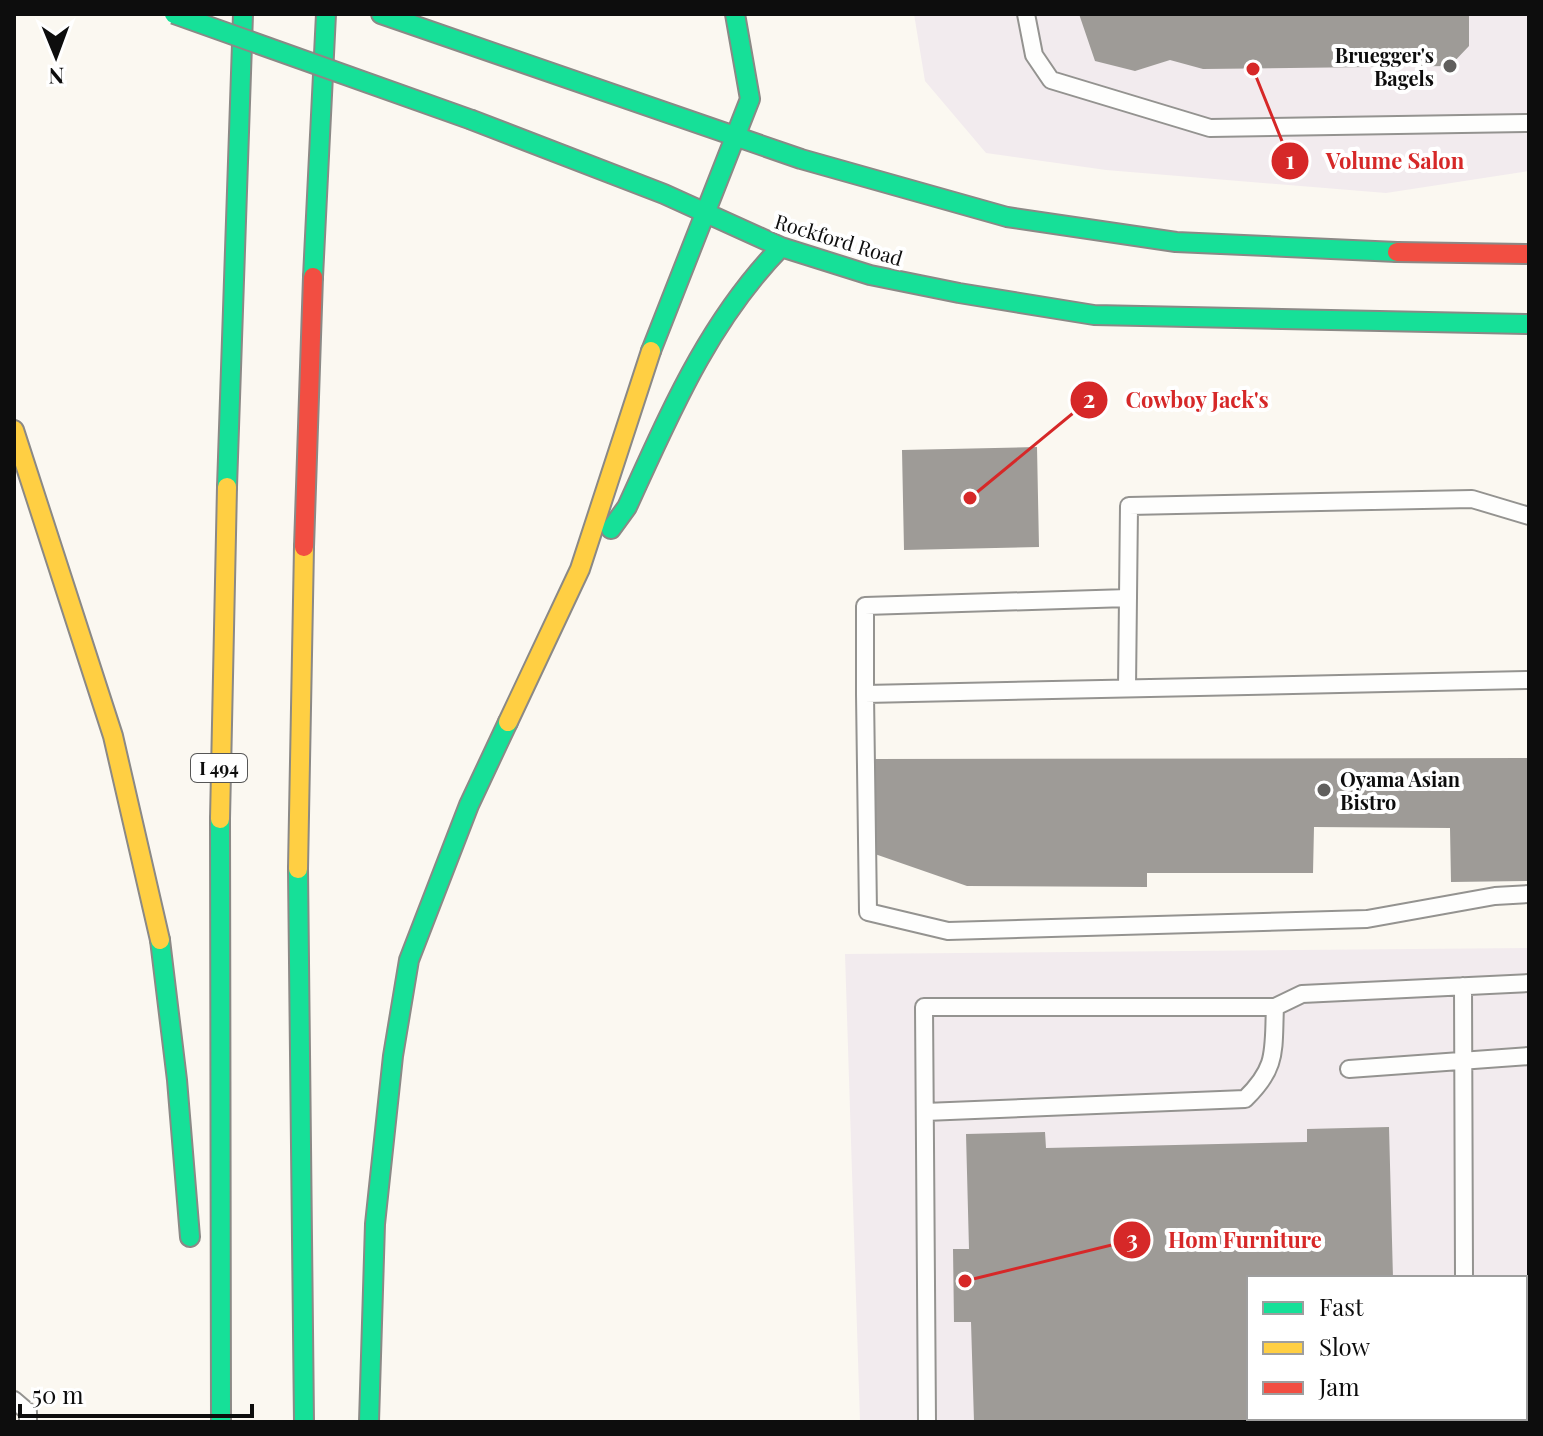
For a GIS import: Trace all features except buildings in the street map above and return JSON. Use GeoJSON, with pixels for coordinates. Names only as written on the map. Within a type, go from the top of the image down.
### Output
{"type":"FeatureCollection","features":[{"type":"Feature","properties":{"kind":"main road","name":"Rockford Road"},"geometry":{"type":"LineString","coordinates":[[174,14],[472,120],[708,213],[781,247],[870,275],[1094,315],[1529,324]]}},
{"type":"Feature","properties":{"kind":"main road","name":"I 494"},"geometry":{"type":"LineString","coordinates":[[221,1422],[216,1206],[220,755],[243,14]]}},
{"type":"Feature","properties":{"kind":"main road"},"geometry":{"type":"LineString","coordinates":[[304,1422],[296,931],[308,369],[326,14]]}},
{"type":"Feature","properties":{"kind":"main road"},"geometry":{"type":"LineString","coordinates":[[381,14],[736,139],[919,197],[1060,227],[1218,246],[1529,254]]}},
{"type":"Feature","properties":{"kind":"main road"},"geometry":{"type":"LineString","coordinates":[[369,1422],[375,1224],[393,1056],[409,960],[469,805],[580,569],[646,364],[687,252],[708,213],[750,99],[735,14]]}},
{"type":"Feature","properties":{"kind":"main road"},"geometry":{"type":"LineString","coordinates":[[580,569],[627,507],[724,310],[751,275],[781,247]]}},
{"type":"Feature","properties":{"kind":"main road"},"geometry":{"type":"LineString","coordinates":[[14,430],[114,740],[147,877],[176,1059],[192,1254]]}},
{"type":"Feature","properties":{"kind":"main road"},"geometry":{"type":"LineString","coordinates":[[202,1346],[211,1422]]}},
{"type":"Feature","properties":{"kind":"lane"},"geometry":{"type":"LineString","coordinates":[[1026,14],[1034,55],[1051,80],[1210,128],[1529,123]]}},
{"type":"Feature","properties":{"kind":"lane"},"geometry":{"type":"LineString","coordinates":[[1127,688],[1129,506],[1472,499],[1529,516]]}},
{"type":"Feature","properties":{"kind":"lane"},"geometry":{"type":"LineString","coordinates":[[1128,598],[865,606],[868,912],[948,931],[1367,919],[1495,896],[1529,894]]}},
{"type":"Feature","properties":{"kind":"lane"},"geometry":{"type":"LineString","coordinates":[[865,694],[1529,680]]}},
{"type":"Feature","properties":{"kind":"lane"},"geometry":{"type":"LineString","coordinates":[[927,1422],[924,1007],[1275,1007],[1302,994],[1529,983]]}},
{"type":"Feature","properties":{"kind":"lane"},"geometry":{"type":"LineString","coordinates":[[1463,986],[1464,1276]]}},
{"type":"Feature","properties":{"kind":"lane"},"geometry":{"type":"LineString","coordinates":[[925,1112],[1245,1099],[1266,1078],[1273,1057],[1275,1007]]}},
{"type":"Feature","properties":{"kind":"lane"},"geometry":{"type":"LineString","coordinates":[[1349,1069],[1529,1056]]}},
{"type":"Feature","properties":{"kind":"lane"},"geometry":{"type":"LineString","coordinates":[[14,1400],[28,1412],[28,1422]]}},
{"type":"Feature","properties":{"kind":"shaded area"},"geometry":{"type":"Polygon","coordinates":[[[914,14],[1529,14],[1529,171],[1386,193],[1106,170],[986,153],[925,81],[914,14]]]}},
{"type":"Feature","properties":{"kind":"shaded area"},"geometry":{"type":"Polygon","coordinates":[[[1529,948],[1529,1422],[860,1422],[845,954],[1529,948]]]}},
{"type":"Feature","properties":{"kind":"traffic: fast"},"geometry":{"type":"LineString","coordinates":[[174,14],[472,120]]}},
{"type":"Feature","properties":{"kind":"traffic: fast"},"geometry":{"type":"LineString","coordinates":[[227,487],[243,14]]}},
{"type":"Feature","properties":{"kind":"traffic: fast"},"geometry":{"type":"LineString","coordinates":[[313,277],[326,14]]}},
{"type":"Feature","properties":{"kind":"traffic: fast"},"geometry":{"type":"LineString","coordinates":[[381,14],[801,159],[1007,217],[1176,242],[1397,252]]}},
{"type":"Feature","properties":{"kind":"traffic: fast"},"geometry":{"type":"LineString","coordinates":[[651,351],[750,99],[735,14]]}},
{"type":"Feature","properties":{"kind":"traffic: fast"},"geometry":{"type":"LineString","coordinates":[[472,120],[664,194],[781,247],[870,275],[959,293],[1094,315],[1529,324]]}},
{"type":"Feature","properties":{"kind":"traffic: fast"},"geometry":{"type":"LineString","coordinates":[[611,529],[627,507],[675,403],[712,337],[732,306],[781,247]]}},
{"type":"Feature","properties":{"kind":"traffic: fast"},"geometry":{"type":"LineString","coordinates":[[369,1422],[375,1224],[393,1056],[409,960],[469,805],[508,722]]}},
{"type":"Feature","properties":{"kind":"traffic: fast"},"geometry":{"type":"LineString","coordinates":[[220,819],[221,1422]]}},
{"type":"Feature","properties":{"kind":"traffic: fast"},"geometry":{"type":"LineString","coordinates":[[298,869],[304,1422]]}},
{"type":"Feature","properties":{"kind":"traffic: fast"},"geometry":{"type":"LineString","coordinates":[[160,940],[177,1080],[190,1237]]}},
{"type":"Feature","properties":{"kind":"traffic: slow"},"geometry":{"type":"LineString","coordinates":[[508,722],[580,569],[651,351]]}},
{"type":"Feature","properties":{"kind":"traffic: slow"},"geometry":{"type":"LineString","coordinates":[[14,430],[113,736],[160,940]]}},
{"type":"Feature","properties":{"kind":"traffic: slow"},"geometry":{"type":"LineString","coordinates":[[220,819],[227,487]]}},
{"type":"Feature","properties":{"kind":"traffic: slow"},"geometry":{"type":"LineString","coordinates":[[298,869],[304,547]]}},
{"type":"Feature","properties":{"kind":"traffic: jam"},"geometry":{"type":"LineString","coordinates":[[1397,252],[1529,254]]}},
{"type":"Feature","properties":{"kind":"traffic: jam"},"geometry":{"type":"LineString","coordinates":[[304,547],[313,277]]}},
{"type":"Feature","properties":{"kind":"place","name":"Bruegger's Bagels"},"geometry":{"type":"Point","coordinates":[1450,66]}},
{"type":"Feature","properties":{"kind":"place","name":"Volume Salon"},"geometry":{"type":"Point","coordinates":[1253,69]}},
{"type":"Feature","properties":{"kind":"place","name":"Cowboy Jack's"},"geometry":{"type":"Point","coordinates":[970,498]}},
{"type":"Feature","properties":{"kind":"place","name":"Oyama Asian Bistro"},"geometry":{"type":"Point","coordinates":[1324,790]}},
{"type":"Feature","properties":{"kind":"place","name":"Hom Furniture"},"geometry":{"type":"Point","coordinates":[965,1281]}}]}
